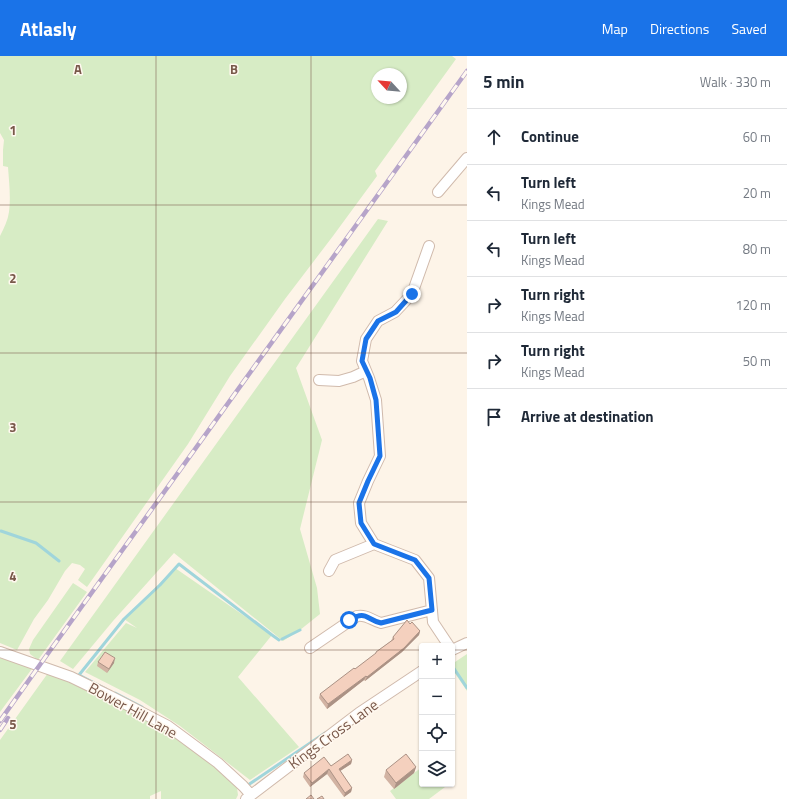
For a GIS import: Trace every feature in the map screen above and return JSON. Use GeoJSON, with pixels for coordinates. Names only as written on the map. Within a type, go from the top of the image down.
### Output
{"type":"FeatureCollection","features":[{"type":"Feature","properties":{"kind":"street"},"geometry":{"type":"LineString","coordinates":[[438,192],[467,158]]}},
{"type":"Feature","properties":{"kind":"street"},"geometry":{"type":"LineString","coordinates":[[430,246],[412,294],[396,312],[378,321],[366,339],[362,361],[370,378],[376,400],[380,456],[359,503],[361,523],[374,544],[415,560],[429,578],[433,622],[447,643]]}},
{"type":"Feature","properties":{"kind":"street"},"geometry":{"type":"LineString","coordinates":[[319,380],[339,380],[353,377],[366,371]]}},
{"type":"Feature","properties":{"kind":"street"},"geometry":{"type":"LineString","coordinates":[[329,571],[335,560],[374,544]]}},
{"type":"Feature","properties":{"kind":"street"},"geometry":{"type":"LineString","coordinates":[[310,648],[349,620],[360,615],[381,623],[432,610]]}},
{"type":"Feature","properties":{"kind":"street"},"geometry":{"type":"LineString","coordinates":[[455,649],[467,643]]}},
{"type":"Feature","properties":{"kind":"street","name":"Bower Hill Lane"},"geometry":{"type":"LineString","coordinates":[[0,652],[72,677],[168,726],[218,763],[243,786],[248,797]]}},
{"type":"Feature","properties":{"kind":"street","name":"Kings Cross Lane"},"geometry":{"type":"LineString","coordinates":[[248,797],[360,712],[419,673]]}},
{"type":"Feature","properties":{"kind":"green space"},"geometry":{"type":"Polygon","coordinates":[[[0,56],[452,56],[456,59],[375,171],[377,176],[285,299],[230,376],[188,444],[87,587],[78,580],[85,569],[80,565],[72,563],[65,571],[48,600],[34,619],[17,650],[0,643],[0,236],[8,218],[10,201],[8,167],[3,166],[4,140],[0,133],[0,56]]]}},
{"type":"Feature","properties":{"kind":"green space"},"geometry":{"type":"Polygon","coordinates":[[[378,219],[388,221],[296,368],[322,440],[300,529],[317,588],[320,614],[283,641],[174,553],[113,621],[73,669],[60,661],[378,219]]]}},
{"type":"Feature","properties":{"kind":"green space"},"geometry":{"type":"Polygon","coordinates":[[[175,568],[272,635],[238,677],[299,747],[250,780],[180,726],[140,700],[85,672],[126,623],[137,628],[124,619],[175,568]]]}},
{"type":"Feature","properties":{"kind":"green space"},"geometry":{"type":"Polygon","coordinates":[[[73,583],[87,592],[38,660],[30,654],[29,649],[33,640],[73,583]]]}},
{"type":"Feature","properties":{"kind":"green space"},"geometry":{"type":"Polygon","coordinates":[[[467,654],[467,691],[455,673],[455,662],[467,654]]]}},
{"type":"Feature","properties":{"kind":"green space"},"geometry":{"type":"Polygon","coordinates":[[[0,658],[34,666],[0,712],[0,658]]]}},
{"type":"Feature","properties":{"kind":"green space"},"geometry":{"type":"Polygon","coordinates":[[[48,673],[89,691],[166,729],[216,766],[232,782],[237,788],[238,795],[236,799],[161,799],[161,791],[150,796],[150,799],[0,799],[0,740],[48,673]]]}},
{"type":"Feature","properties":{"kind":"green space"},"geometry":{"type":"Polygon","coordinates":[[[419,769],[419,787],[445,787],[429,799],[396,799],[390,791],[419,769]]]}},
{"type":"Feature","properties":{"kind":"building"},"geometry":{"type":"Polygon","coordinates":[[[407,620],[410,624],[412,622],[420,631],[404,648],[367,677],[366,676],[328,704],[320,694],[394,639],[393,637],[407,620]]]}},
{"type":"Feature","properties":{"kind":"building"},"geometry":{"type":"Polygon","coordinates":[[[105,652],[115,658],[109,669],[98,662],[105,652]]]}},
{"type":"Feature","properties":{"kind":"building"},"geometry":{"type":"Polygon","coordinates":[[[348,754],[352,760],[339,769],[352,788],[345,793],[329,769],[312,783],[304,773],[324,757],[331,766],[348,754]]]}},
{"type":"Feature","properties":{"kind":"building"},"geometry":{"type":"Polygon","coordinates":[[[406,754],[416,767],[396,783],[386,770],[406,754]]]}},
{"type":"Feature","properties":{"kind":"building"},"geometry":{"type":"Polygon","coordinates":[[[311,795],[314,799],[306,799],[311,795]]]}},
{"type":"Feature","properties":{"kind":"building"},"geometry":{"type":"Polygon","coordinates":[[[322,796],[324,799],[317,799],[322,796]]]}},
{"type":"Feature","properties":{"kind":"waterway"},"geometry":{"type":"LineString","coordinates":[[1,531],[36,543],[59,561]]}},
{"type":"Feature","properties":{"kind":"waterway"},"geometry":{"type":"LineString","coordinates":[[106,689],[79,675],[124,619],[160,585],[179,564],[279,640]]}},
{"type":"Feature","properties":{"kind":"waterway"},"geometry":{"type":"LineString","coordinates":[[282,639],[300,630]]}},
{"type":"Feature","properties":{"kind":"waterway"},"geometry":{"type":"LineString","coordinates":[[455,670],[467,688]]}},
{"type":"Feature","properties":{"kind":"waterway"},"geometry":{"type":"LineString","coordinates":[[115,693],[142,707]]}},
{"type":"Feature","properties":{"kind":"waterway"},"geometry":{"type":"LineString","coordinates":[[246,783],[248,785],[325,733]]}},
{"type":"Feature","properties":{"kind":"railway"},"geometry":{"type":"LineString","coordinates":[[0,721],[467,71]]}},
{"type":"Feature","properties":{"kind":"railway"},"geometry":{"type":"LineString","coordinates":[[0,730],[8,718]]}},
{"type":"Feature","properties":{"kind":"route"},"geometry":{"type":"LineString","coordinates":[[349,620],[360,615],[381,623],[432,610],[429,578],[415,560],[374,544],[361,523],[359,503],[380,456],[376,400],[370,378],[362,361],[366,339],[378,321],[396,312],[412,294]]}}]}
